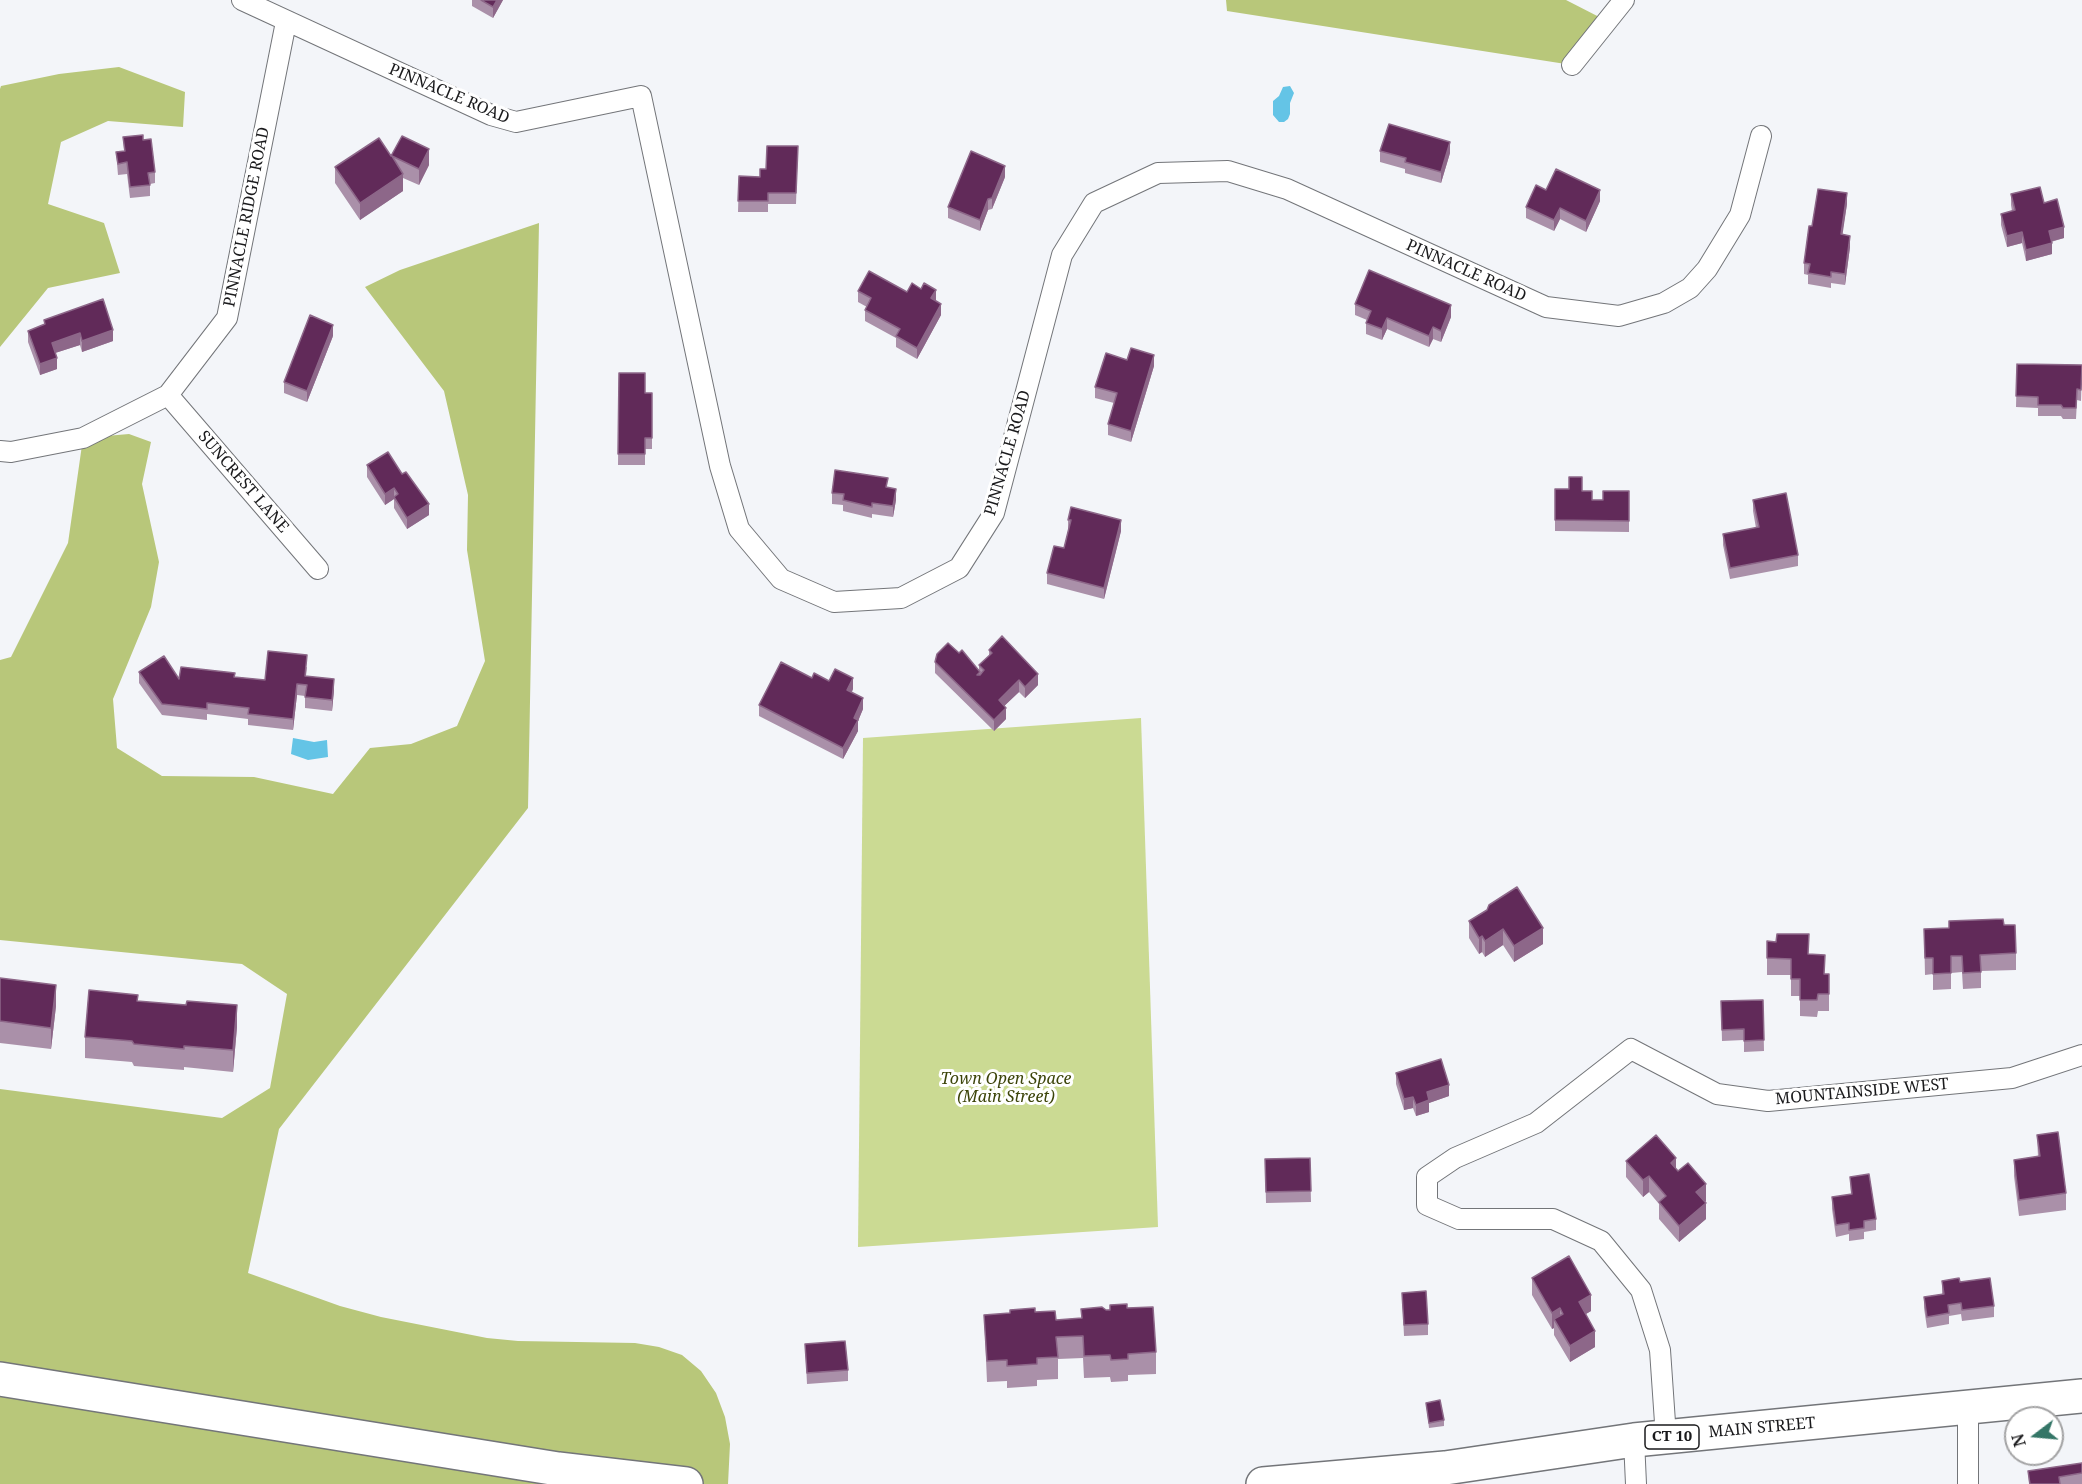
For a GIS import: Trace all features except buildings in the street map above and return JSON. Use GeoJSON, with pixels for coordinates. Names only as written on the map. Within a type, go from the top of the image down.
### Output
{"type":"FeatureCollection","features":[{"type":"Feature","properties":{"kind":"highway"},"geometry":{"type":"LineString","coordinates":[[0,1379],[558,1469],[686,1484]]}},
{"type":"Feature","properties":{"kind":"highway","name":"MAIN STREET"},"geometry":{"type":"LineString","coordinates":[[1263,1484],[1445,1468],[1650,1439],[2082,1396]]}},
{"type":"Feature","properties":{"kind":"street","name":"PINNACLE ROAD"},"geometry":{"type":"LineString","coordinates":[[242,0],[491,115],[516,122],[641,96],[720,466],[739,530],[781,579],[834,602],[901,598],[959,568],[994,513],[1062,255],[1094,203],[1158,173],[1228,171],[1287,189],[1546,307],[1619,315],[1664,303],[1690,288],[1707,269],[1740,214],[1761,136]]}},
{"type":"Feature","properties":{"kind":"street"},"geometry":{"type":"LineString","coordinates":[[1572,65],[1624,0]]}},
{"type":"Feature","properties":{"kind":"street","name":"PINNACLE RIDGE ROAD"},"geometry":{"type":"LineString","coordinates":[[0,451],[11,452],[83,438],[168,395],[227,318],[286,22]]}},
{"type":"Feature","properties":{"kind":"street","name":"SUNCREST LANE"},"geometry":{"type":"LineString","coordinates":[[168,395],[318,570]]}},
{"type":"Feature","properties":{"kind":"street","name":"MOUNTAINSIDE WEST"},"geometry":{"type":"LineString","coordinates":[[1650,1439],[1660,1350],[1641,1290],[1601,1242],[1553,1219],[1459,1220],[1428,1205],[1427,1178],[1455,1158],[1536,1122],[1631,1049],[1717,1094],[1768,1101],[2012,1078],[2082,1055]]}},
{"type":"Feature","properties":{"kind":"street"},"geometry":{"type":"LineString","coordinates":[[1968,1409],[1968,1484]]}},
{"type":"Feature","properties":{"kind":"street"},"geometry":{"type":"LineString","coordinates":[[1636,1484],[1650,1439]]}},
{"type":"Feature","properties":{"kind":"green space"},"geometry":{"type":"Polygon","coordinates":[[[1226,0],[1566,0],[1607,21],[1572,65],[1227,11],[1226,0]]]}},
{"type":"Feature","properties":{"kind":"green space"},"geometry":{"type":"Polygon","coordinates":[[[119,67],[185,92],[183,127],[108,121],[61,142],[48,204],[104,223],[120,273],[48,288],[0,347],[1,86],[59,74],[119,67]]]}},
{"type":"Feature","properties":{"kind":"green space"},"geometry":{"type":"Polygon","coordinates":[[[539,223],[528,808],[279,1129],[248,1273],[340,1306],[381,1317],[487,1338],[518,1341],[635,1343],[659,1347],[682,1355],[701,1371],[716,1393],[725,1417],[730,1444],[728,1484],[0,1484],[0,1089],[222,1118],[270,1088],[287,994],[242,964],[0,940],[0,660],[11,657],[68,543],[83,438],[129,434],[151,442],[142,484],[159,562],[151,607],[113,699],[117,748],[162,776],[254,777],[333,794],[370,748],[411,744],[457,726],[485,661],[467,550],[468,495],[444,391],[365,287],[400,270],[539,223]]]}},
{"type":"Feature","properties":{"kind":"green space","name":"Town Open Space (Main Street)"},"geometry":{"type":"Polygon","coordinates":[[[1141,718],[1158,1227],[858,1247],[863,738],[1141,718]]]}},
{"type":"Feature","properties":{"kind":"water"},"geometry":{"type":"Polygon","coordinates":[[[1290,86],[1294,93],[1290,103],[1290,114],[1284,122],[1279,122],[1273,115],[1273,101],[1279,96],[1283,87],[1290,86]]]}},
{"type":"Feature","properties":{"kind":"water"},"geometry":{"type":"Polygon","coordinates":[[[293,738],[314,742],[327,740],[328,757],[308,760],[291,754],[293,738]]]}}]}
